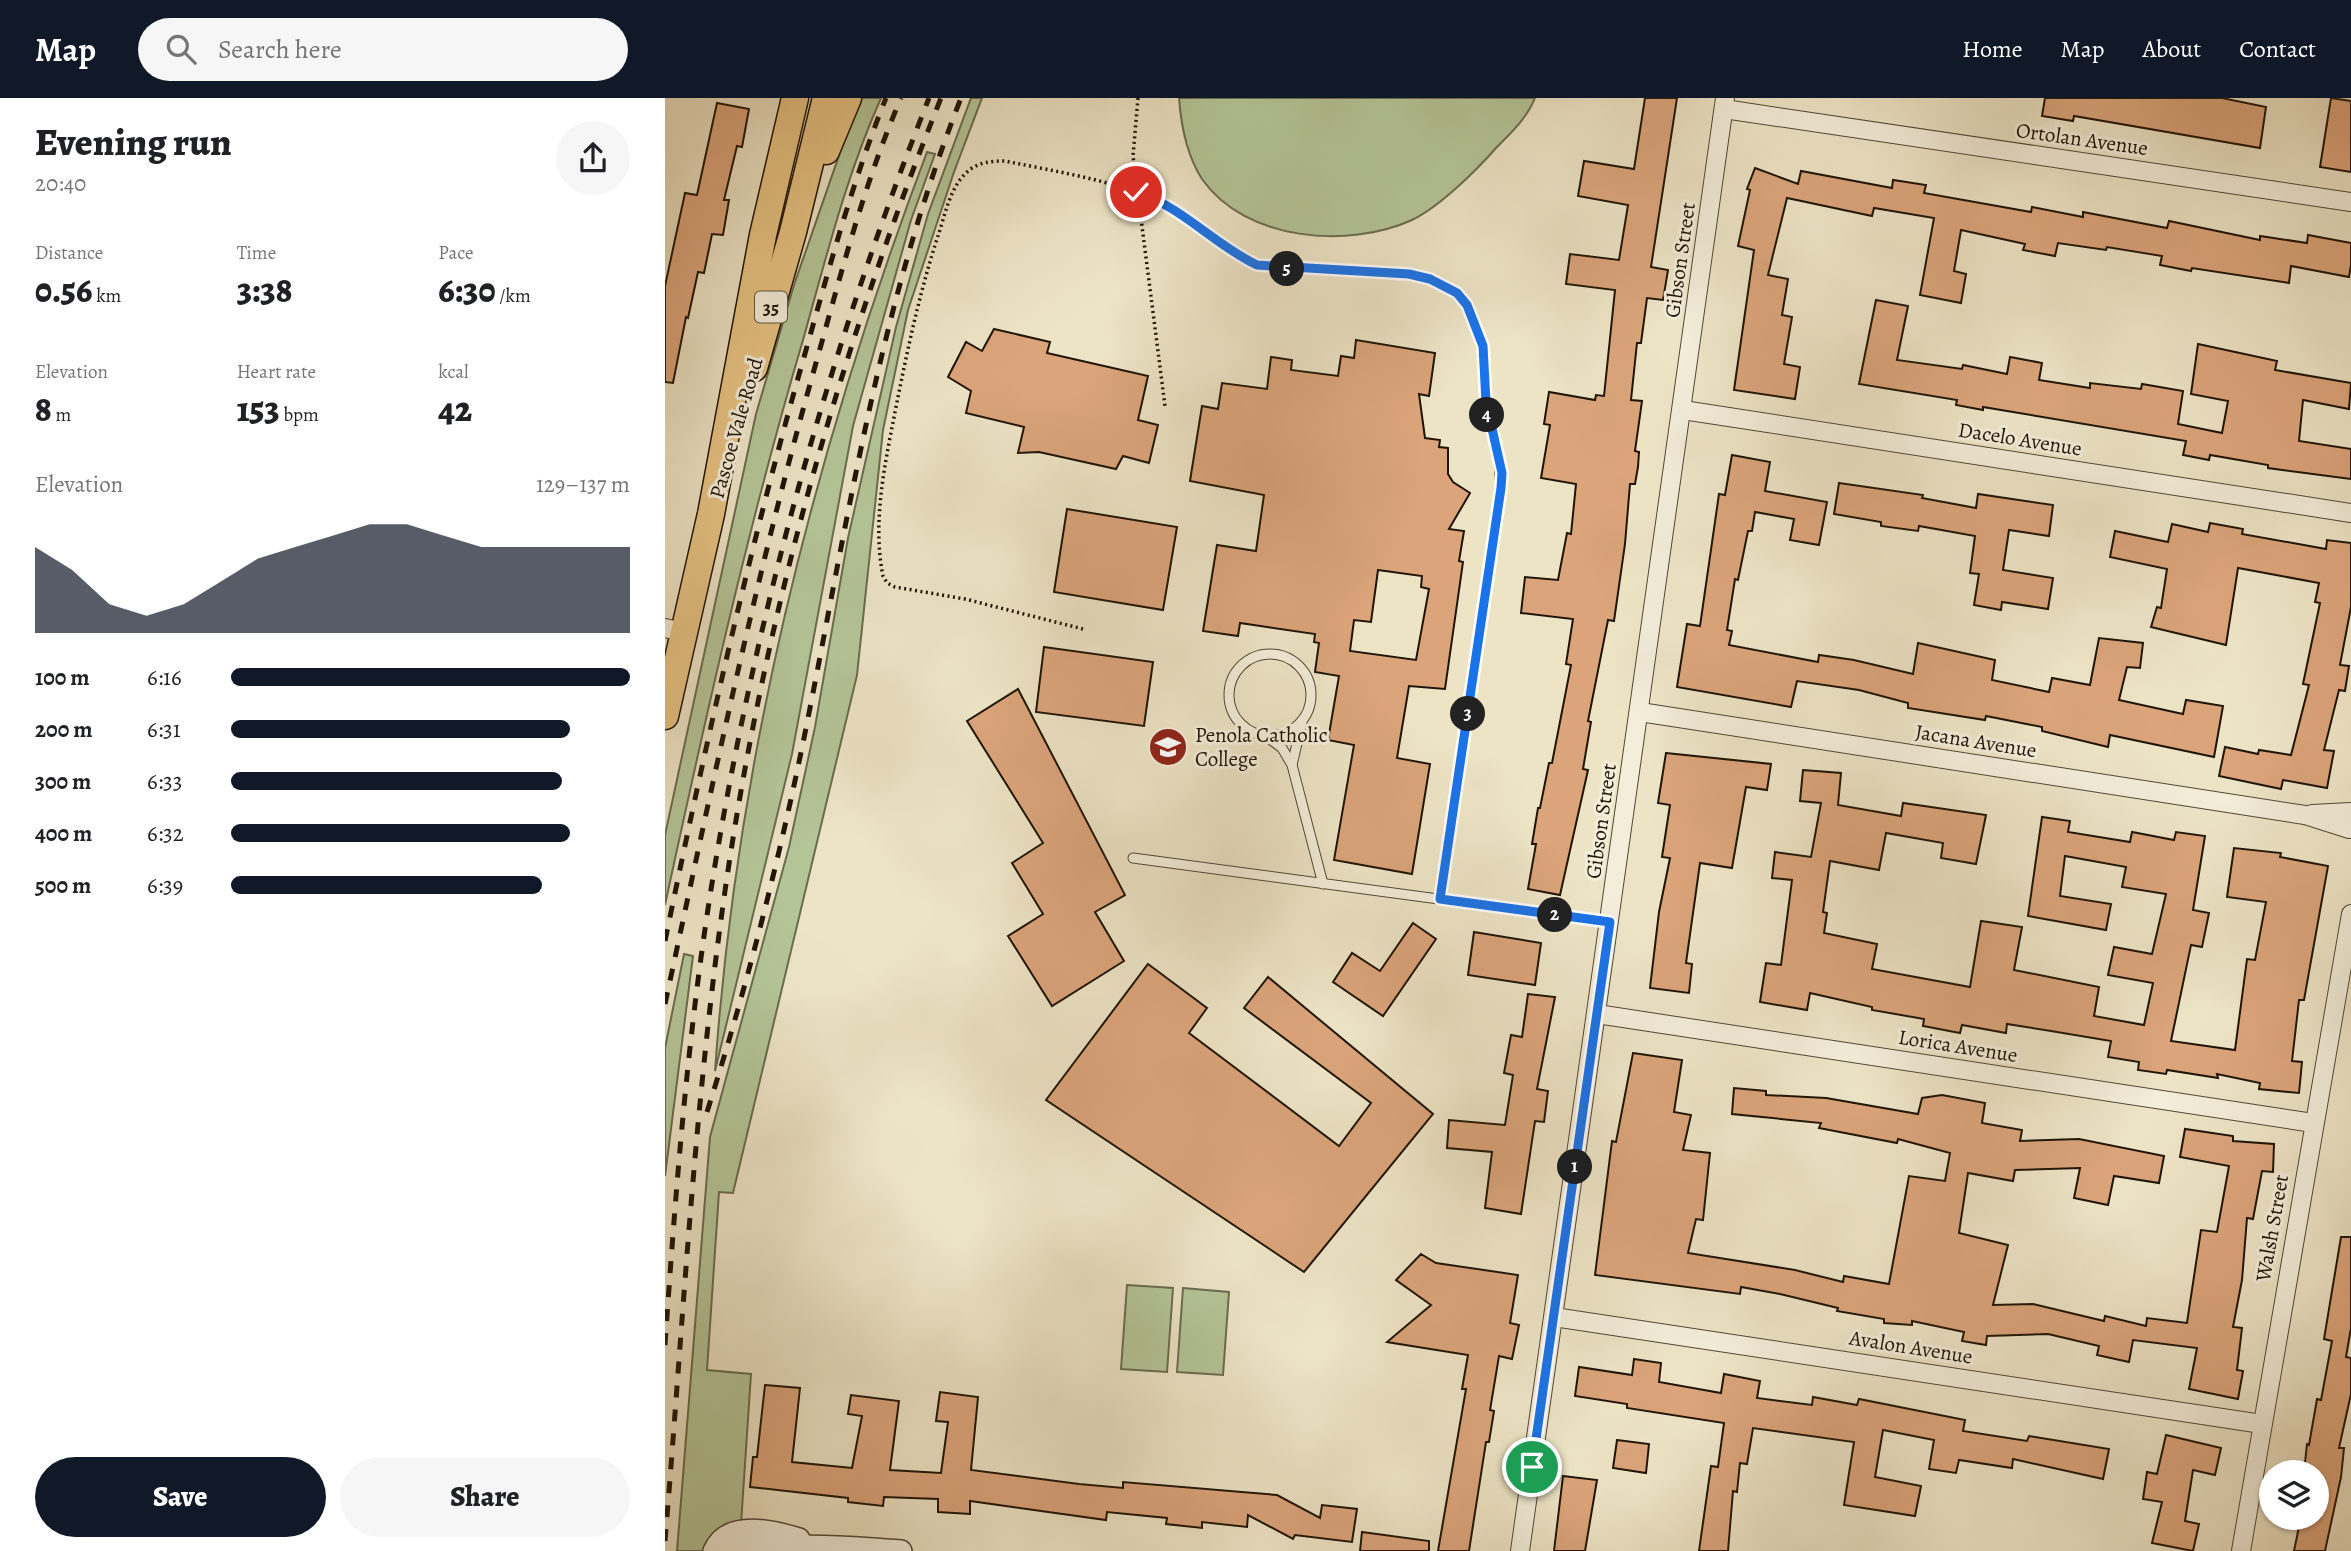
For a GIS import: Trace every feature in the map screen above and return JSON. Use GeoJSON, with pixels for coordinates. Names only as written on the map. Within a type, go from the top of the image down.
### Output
{"type":"FeatureCollection","features":[{"type":"Feature","properties":{"kind":"main road","name":"Pascoe Vale Road"},"geometry":{"type":"LineString","coordinates":[[711,514],[763,235],[795,98]]}},
{"type":"Feature","properties":{"kind":"main road","name":"Pascoe Vale Road"},"geometry":{"type":"LineString","coordinates":[[665,716],[674,630],[711,514],[793,232],[826,98]]}},
{"type":"Feature","properties":{"kind":"main road"},"geometry":{"type":"LineString","coordinates":[[793,232],[848,98]]}},
{"type":"Feature","properties":{"kind":"street","name":"Ortolan Avenue"},"geometry":{"type":"LineString","coordinates":[[1725,104],[2351,202]]}},
{"type":"Feature","properties":{"kind":"street","name":"Gibson Street"},"geometry":{"type":"LineString","coordinates":[[1520,1551],[1725,104]]}},
{"type":"Feature","properties":{"kind":"street","name":"Dacelo Avenue"},"geometry":{"type":"LineString","coordinates":[[1683,410],[2351,513]]}},
{"type":"Feature","properties":{"kind":"street","name":"Jacana Avenue"},"geometry":{"type":"LineString","coordinates":[[1640,712],[2350,822]]}},
{"type":"Feature","properties":{"kind":"street","name":"Walsh Street"},"geometry":{"type":"LineString","coordinates":[[2241,1551],[2351,914]]}},
{"type":"Feature","properties":{"kind":"street","name":"Lorica Avenue"},"geometry":{"type":"LineString","coordinates":[[1597,1014],[2313,1123]]}},
{"type":"Feature","properties":{"kind":"street","name":"Avalon Avenue"},"geometry":{"type":"LineString","coordinates":[[1554,1317],[2262,1424]]}},
{"type":"Feature","properties":{"kind":"street"},"geometry":{"type":"LineString","coordinates":[[714,1551],[730,1535],[751,1531],[780,1533],[811,1544]]}},
{"type":"Feature","properties":{"kind":"street"},"geometry":{"type":"LineString","coordinates":[[729,1551],[748,1546],[811,1544],[901,1551]]}},
{"type":"Feature","properties":{"kind":"lane"},"geometry":{"type":"LineString","coordinates":[[1440,899],[1501,488],[1500,463]]}},
{"type":"Feature","properties":{"kind":"lane"},"geometry":{"type":"LineString","coordinates":[[1291,765],[1311,694],[1302,670],[1280,656],[1254,657],[1234,676],[1229,702],[1243,726],[1266,735],[1282,748],[1291,765],[1323,884]]}},
{"type":"Feature","properties":{"kind":"lane"},"geometry":{"type":"LineString","coordinates":[[1266,735],[1283,733],[1303,718]]}},
{"type":"Feature","properties":{"kind":"lane"},"geometry":{"type":"LineString","coordinates":[[1133,858],[1610,922]]}},
{"type":"Feature","properties":{"kind":"path"},"geometry":{"type":"LineString","coordinates":[[1138,98],[1133,156],[1136,192],[1165,406]]}},
{"type":"Feature","properties":{"kind":"path"},"geometry":{"type":"LineString","coordinates":[[1083,629],[887,583],[880,563],[884,478],[914,314],[956,186],[964,174],[985,162],[1006,161],[1136,192],[1185,215],[1241,258],[1257,265],[1409,274],[1430,279],[1457,293],[1467,305],[1483,346],[1488,421],[1500,463]]}},
{"type":"Feature","properties":{"kind":"green space"},"geometry":{"type":"Polygon","coordinates":[[[859,98],[881,98],[857,157],[838,217],[764,480],[712,692],[665,905],[665,835],[756,414],[794,285],[859,98]]]}},
{"type":"Feature","properties":{"kind":"green space"},"geometry":{"type":"Polygon","coordinates":[[[971,98],[982,98],[908,310],[883,430],[857,675],[733,1193],[719,1192],[707,1370],[751,1374],[741,1524],[708,1551],[677,1551],[710,1137],[789,847],[815,727],[848,538],[896,327],[928,214],[971,98]]]}},
{"type":"Feature","properties":{"kind":"green space"},"geometry":{"type":"Polygon","coordinates":[[[1179,98],[1535,98],[1518,125],[1478,167],[1457,188],[1423,214],[1386,229],[1358,235],[1329,236],[1299,234],[1270,227],[1244,216],[1221,200],[1202,179],[1192,160],[1183,129],[1179,98]]]}},
{"type":"Feature","properties":{"kind":"green space"},"geometry":{"type":"Polygon","coordinates":[[[927,152],[935,154],[911,220],[853,426],[792,754],[715,1071],[726,953],[742,836],[762,719],[788,604],[850,375],[927,152]]]}},
{"type":"Feature","properties":{"kind":"green space"},"geometry":{"type":"Polygon","coordinates":[[[684,954],[693,956],[665,1176],[665,1048],[684,954]]]}},
{"type":"Feature","properties":{"kind":"green space"},"geometry":{"type":"Polygon","coordinates":[[[1127,1285],[1173,1288],[1167,1372],[1121,1369],[1127,1285]]]}},
{"type":"Feature","properties":{"kind":"green space"},"geometry":{"type":"Polygon","coordinates":[[[1183,1288],[1229,1292],[1223,1375],[1177,1372],[1183,1288]]]}},
{"type":"Feature","properties":{"kind":"building"},"geometry":{"type":"Polygon","coordinates":[[[1645,98],[1677,98],[1651,267],[1668,270],[1663,300],[1647,298],[1641,343],[1637,343],[1631,400],[1642,401],[1635,451],[1639,452],[1638,467],[1635,484],[1630,484],[1614,621],[1608,620],[1588,721],[1591,722],[1583,769],[1588,770],[1560,895],[1528,889],[1536,844],[1532,844],[1538,808],[1549,763],[1552,763],[1571,665],[1566,664],[1573,619],[1521,613],[1525,577],[1558,580],[1567,533],[1571,534],[1576,484],[1541,478],[1550,425],[1544,424],[1549,392],[1595,400],[1596,395],[1604,396],[1615,290],[1566,284],[1570,254],[1619,260],[1628,205],[1578,196],[1584,161],[1634,169],[1645,98]]]}},
{"type":"Feature","properties":{"kind":"building"},"geometry":{"type":"Polygon","coordinates":[[[2045,98],[2222,98],[2266,107],[2260,148],[2074,116],[2073,121],[2042,116],[2045,98]]]}},
{"type":"Feature","properties":{"kind":"building"},"geometry":{"type":"Polygon","coordinates":[[[2331,98],[2351,101],[2351,172],[2320,167],[2331,98]]]}},
{"type":"Feature","properties":{"kind":"building"},"geometry":{"type":"Polygon","coordinates":[[[717,103],[749,109],[742,147],[737,146],[724,200],[729,200],[723,235],[712,234],[704,273],[698,272],[688,318],[686,317],[673,383],[665,382],[665,286],[685,193],[697,195],[717,103]]]}},
{"type":"Feature","properties":{"kind":"building"},"geometry":{"type":"Polygon","coordinates":[[[1755,168],[1798,184],[1801,171],[1892,188],[1893,180],[1926,185],[1924,193],[2031,212],[2032,207],[2083,217],[2083,212],[2167,228],[2169,221],[2260,240],[2260,236],[2307,243],[2308,235],[2351,243],[2349,277],[2291,266],[2289,283],[2160,265],[2162,256],[2107,247],[2106,250],[2058,243],[2055,256],[2023,250],[2025,244],[1961,230],[1954,271],[1966,274],[1961,303],[1920,295],[1934,218],[1874,208],[1872,216],[1787,198],[1768,275],[1788,279],[1782,315],[1792,317],[1784,364],[1800,367],[1795,399],[1734,390],[1754,250],[1738,246],[1750,190],[1747,189],[1755,168]]]}},
{"type":"Feature","properties":{"kind":"building"},"geometry":{"type":"Polygon","coordinates":[[[1876,300],[1908,306],[1897,360],[1962,369],[1963,365],[2007,374],[2010,357],[2042,363],[2039,380],[2090,388],[2090,383],[2141,389],[2142,384],[2183,391],[2178,424],[2222,433],[2228,401],[2191,394],[2198,344],[2277,361],[2275,370],[2351,383],[2349,409],[2303,400],[2299,441],[2351,449],[2351,479],[2268,468],[2268,465],[2210,455],[2209,460],[2183,455],[2186,441],[1983,407],[1983,410],[1956,405],[1957,400],[1859,384],[1876,300]]]}},
{"type":"Feature","properties":{"kind":"building"},"geometry":{"type":"Polygon","coordinates":[[[994,329],[1050,342],[1047,353],[1148,376],[1138,420],[1158,425],[1149,463],[1123,456],[1116,469],[1039,452],[1018,453],[1024,427],[966,413],[971,391],[948,377],[966,342],[982,351],[994,329]]]}},
{"type":"Feature","properties":{"kind":"building"},"geometry":{"type":"Polygon","coordinates":[[[1356,340],[1435,353],[1429,396],[1419,394],[1425,438],[1440,440],[1439,447],[1448,448],[1448,474],[1453,482],[1470,493],[1449,529],[1464,531],[1459,561],[1463,562],[1445,689],[1409,686],[1397,758],[1430,764],[1412,874],[1334,860],[1354,745],[1328,740],[1339,676],[1315,672],[1319,643],[1314,642],[1315,634],[1240,623],[1238,636],[1203,631],[1217,545],[1256,551],[1264,495],[1190,481],[1202,406],[1218,409],[1222,383],[1267,389],[1271,357],[1292,360],[1291,370],[1338,376],[1341,356],[1354,358],[1356,340]],[[1378,570],[1371,622],[1354,620],[1350,651],[1416,660],[1429,589],[1421,587],[1422,576],[1378,570]]]}},
{"type":"Feature","properties":{"kind":"building"},"geometry":{"type":"Polygon","coordinates":[[[1732,455],[1770,462],[1765,491],[1827,502],[1819,545],[1790,540],[1794,519],[1755,512],[1752,531],[1748,531],[1738,580],[1735,579],[1727,630],[1732,631],[1729,645],[1818,662],[1819,655],[1854,660],[1913,674],[1918,643],[1995,660],[1992,680],[2049,692],[2052,678],[2090,685],[2099,638],[2143,643],[2140,668],[2127,667],[2119,700],[2183,714],[2186,700],[2223,706],[2214,757],[2110,735],[2108,747],[2042,731],[2042,727],[1986,716],[1985,720],[1908,708],[1908,703],[1859,690],[1797,681],[1791,707],[1677,687],[1687,624],[1700,626],[1719,494],[1725,495],[1732,455]]]}},
{"type":"Feature","properties":{"kind":"building"},"geometry":{"type":"Polygon","coordinates":[[[1839,483],[1923,495],[1922,498],[1976,508],[1978,494],[2053,505],[2049,536],[2009,530],[2003,570],[2053,578],[2048,609],[2002,602],[2001,610],[1974,605],[1979,574],[1970,573],[1975,536],[1919,526],[1918,531],[1881,526],[1881,522],[1834,514],[1839,483]]]}},
{"type":"Feature","properties":{"kind":"building"},"geometry":{"type":"Polygon","coordinates":[[[1067,509],[1177,527],[1163,610],[1054,592],[1067,509]]]}},
{"type":"Feature","properties":{"kind":"building"},"geometry":{"type":"Polygon","coordinates":[[[2210,523],[2243,529],[2242,534],[2326,549],[2327,540],[2351,543],[2351,607],[2340,665],[2349,666],[2345,691],[2339,690],[2324,750],[2334,751],[2327,788],[2283,780],[2281,789],[2219,776],[2225,747],[2258,754],[2259,750],[2291,755],[2309,685],[2303,684],[2320,603],[2315,602],[2319,583],[2238,568],[2226,645],[2151,627],[2157,607],[2161,608],[2167,569],[2110,557],[2115,531],[2168,542],[2172,524],[2208,532],[2210,523]]]}},
{"type":"Feature","properties":{"kind":"building"},"geometry":{"type":"Polygon","coordinates":[[[1044,647],[1153,662],[1144,726],[1036,712],[1044,647]]]}},
{"type":"Feature","properties":{"kind":"building"},"geometry":{"type":"Polygon","coordinates":[[[1018,689],[1125,895],[1095,912],[1124,961],[1052,1006],[1008,936],[1043,914],[1012,863],[1043,843],[967,721],[1018,689]]]}},
{"type":"Feature","properties":{"kind":"building"},"geometry":{"type":"Polygon","coordinates":[[[1666,753],[1771,764],[1767,790],[1746,787],[1732,868],[1700,863],[1686,963],[1692,964],[1689,993],[1650,988],[1659,912],[1670,858],[1662,857],[1670,805],[1658,803],[1666,753]]]}},
{"type":"Feature","properties":{"kind":"building"},"geometry":{"type":"Polygon","coordinates":[[[1803,770],[1841,773],[1838,805],[1901,816],[1903,803],[1986,815],[1976,864],[1941,858],[1943,843],[1886,833],[1879,870],[1830,861],[1823,912],[1827,913],[1824,933],[1877,944],[1872,969],[1970,987],[1981,921],[2022,927],[2014,970],[2099,987],[2094,1016],[2144,1025],[2153,983],[2108,975],[2114,947],[2152,954],[2166,894],[2122,887],[2126,867],[2065,856],[2060,896],[2111,904],[2106,930],[2028,916],[2042,817],[2070,821],[2068,832],[2130,842],[2132,832],[2174,840],[2176,832],[2205,836],[2193,910],[2209,913],[2202,947],[2191,945],[2171,1041],[2235,1050],[2247,959],[2255,960],[2266,902],[2227,897],[2234,848],[2281,853],[2280,857],[2328,866],[2304,1000],[2299,1000],[2292,1061],[2302,1062],[2299,1093],[2259,1089],[2260,1083],[2217,1074],[2218,1078],[2167,1070],[2166,1074],[2138,1070],[2139,1062],[2108,1057],[2111,1041],[2007,1024],[2006,1033],[1962,1025],[1960,1033],[1923,1026],[1924,1019],[1872,1010],[1872,1007],[1810,993],[1807,1010],[1760,1002],[1766,963],[1781,965],[1792,880],[1772,878],[1775,852],[1811,857],[1821,803],[1800,801],[1803,770]]]}},
{"type":"Feature","properties":{"kind":"building"},"geometry":{"type":"Polygon","coordinates":[[[1413,923],[1436,939],[1383,1016],[1333,982],[1352,953],[1380,971],[1413,923]]]}},
{"type":"Feature","properties":{"kind":"building"},"geometry":{"type":"Polygon","coordinates":[[[1474,932],[1541,943],[1535,985],[1468,975],[1474,932]]]}},
{"type":"Feature","properties":{"kind":"building"},"geometry":{"type":"Polygon","coordinates":[[[1148,964],[1207,1008],[1189,1033],[1339,1146],[1371,1103],[1244,1008],[1268,977],[1433,1114],[1304,1272],[1046,1100],[1148,964]]]}},
{"type":"Feature","properties":{"kind":"building"},"geometry":{"type":"Polygon","coordinates":[[[1528,994],[1555,997],[1537,1089],[1548,1091],[1544,1122],[1535,1121],[1521,1214],[1485,1208],[1492,1152],[1447,1148],[1449,1120],[1505,1125],[1513,1075],[1504,1073],[1511,1035],[1522,1037],[1528,994]]]}},
{"type":"Feature","properties":{"kind":"building"},"geometry":{"type":"Polygon","coordinates":[[[1633,1053],[1682,1060],[1674,1112],[1691,1115],[1683,1150],[1710,1153],[1703,1220],[1696,1219],[1688,1253],[1795,1270],[1843,1282],[1844,1276],[1889,1284],[1909,1176],[1945,1181],[1950,1153],[1898,1139],[1897,1143],[1819,1128],[1821,1123],[1732,1114],[1734,1088],[1766,1091],[1766,1095],[1826,1098],[1918,1114],[1922,1098],[1942,1095],[1985,1103],[1982,1123],[2022,1130],[2020,1141],[2079,1139],[2164,1156],[2159,1183],[2114,1176],[2108,1205],[2074,1198],[2080,1168],[2015,1170],[2013,1181],[1968,1173],[1959,1233],[2008,1245],[1993,1305],[2033,1304],[2104,1321],[2105,1316],[2146,1326],[2147,1318],[2187,1323],[2201,1230],[2217,1232],[2229,1166],[2180,1157],[2185,1129],[2233,1136],[2233,1141],[2274,1144],[2273,1172],[2262,1171],[2253,1219],[2247,1218],[2242,1280],[2233,1327],[2242,1328],[2237,1370],[2243,1371],[2238,1399],[2189,1389],[2197,1348],[2133,1340],[2129,1362],[2097,1355],[2099,1346],[2048,1334],[1987,1336],[1986,1345],[1962,1341],[1964,1332],[1912,1321],[1912,1325],[1884,1323],[1884,1319],[1837,1311],[1838,1308],[1741,1287],[1740,1294],[1595,1275],[1612,1141],[1616,1142],[1633,1053]]]}},
{"type":"Feature","properties":{"kind":"building"},"geometry":{"type":"Polygon","coordinates":[[[2341,1237],[2351,1237],[2351,1328],[2346,1357],[2351,1358],[2351,1394],[2339,1448],[2344,1448],[2341,1477],[2325,1551],[2294,1551],[2298,1530],[2329,1530],[2329,1460],[2305,1460],[2317,1399],[2321,1400],[2332,1341],[2324,1339],[2341,1237]]]}},
{"type":"Feature","properties":{"kind":"building"},"geometry":{"type":"Polygon","coordinates":[[[1421,1254],[1436,1263],[1518,1275],[1510,1323],[1519,1325],[1512,1359],[1499,1356],[1490,1410],[1494,1411],[1489,1442],[1486,1442],[1469,1551],[1438,1551],[1466,1389],[1462,1389],[1468,1355],[1387,1342],[1431,1305],[1396,1280],[1421,1254]]]}},
{"type":"Feature","properties":{"kind":"building"},"geometry":{"type":"Polygon","coordinates":[[[1634,1359],[1661,1363],[1659,1382],[1721,1393],[1724,1374],[1760,1381],[1757,1398],[1812,1405],[1813,1397],[1857,1405],[1859,1399],[1965,1420],[1963,1431],[2027,1441],[2029,1436],[2109,1449],[2103,1479],[2013,1459],[2012,1468],[1959,1460],[1956,1473],[1929,1469],[1934,1440],[1883,1430],[1875,1477],[1921,1486],[1915,1516],[1844,1505],[1854,1442],[1753,1428],[1747,1464],[1740,1463],[1737,1492],[1733,1491],[1728,1551],[1699,1551],[1711,1466],[1718,1467],[1724,1423],[1627,1408],[1627,1404],[1575,1396],[1579,1367],[1632,1375],[1634,1359]]]}},
{"type":"Feature","properties":{"kind":"building"},"geometry":{"type":"Polygon","coordinates":[[[765,1385],[800,1388],[792,1462],[852,1468],[862,1416],[848,1414],[851,1395],[899,1401],[890,1470],[941,1473],[948,1422],[936,1421],[940,1392],[978,1397],[971,1470],[1123,1488],[1123,1482],[1277,1495],[1320,1518],[1322,1505],[1357,1509],[1352,1542],[1295,1535],[1293,1539],[1248,1515],[1247,1527],[1202,1522],[1202,1528],[1166,1524],[1167,1518],[1107,1512],[1106,1520],[970,1501],[970,1514],[938,1512],[938,1499],[884,1497],[883,1506],[848,1502],[848,1498],[750,1487],[753,1457],[757,1457],[765,1385]]]}},
{"type":"Feature","properties":{"kind":"building"},"geometry":{"type":"Polygon","coordinates":[[[2166,1435],[2221,1448],[2215,1475],[2193,1470],[2185,1521],[2199,1524],[2193,1551],[2152,1543],[2162,1502],[2143,1499],[2147,1472],[2157,1474],[2166,1435]]]}},
{"type":"Feature","properties":{"kind":"building"},"geometry":{"type":"Polygon","coordinates":[[[1617,1440],[1649,1444],[1646,1473],[1613,1468],[1617,1440]]]}},
{"type":"Feature","properties":{"kind":"building"},"geometry":{"type":"Polygon","coordinates":[[[1563,1476],[1597,1480],[1585,1551],[1554,1551],[1563,1476]]]}},
{"type":"Feature","properties":{"kind":"building"},"geometry":{"type":"Polygon","coordinates":[[[1362,1532],[1429,1541],[1429,1551],[1360,1551],[1362,1532]]]}},
{"type":"Feature","properties":{"kind":"railway"},"geometry":{"type":"LineString","coordinates":[[665,941],[713,718],[766,497],[843,223],[886,98]]}},
{"type":"Feature","properties":{"kind":"railway"},"geometry":{"type":"LineString","coordinates":[[665,1004],[772,527],[853,232],[901,98]]}},
{"type":"Feature","properties":{"kind":"railway"},"geometry":{"type":"LineString","coordinates":[[665,1345],[678,1167],[697,989],[714,871],[752,674],[775,576],[829,383],[893,192],[929,98]]}},
{"type":"Feature","properties":{"kind":"railway"},"geometry":{"type":"LineString","coordinates":[[665,1541],[705,1053],[741,789],[761,688],[809,488],[870,291],[941,98]]}},
{"type":"Feature","properties":{"kind":"railway"},"geometry":{"type":"LineString","coordinates":[[707,1112],[748,973],[783,833],[851,495],[887,335],[908,255],[961,98]]}},
{"type":"Feature","properties":{"kind":"place","name":"Penola Catholic College"},"geometry":{"type":"Point","coordinates":[1168,747]}},
{"type":"Feature","properties":{"kind":"route"},"geometry":{"type":"LineString","coordinates":[[1136,192],[1185,215],[1241,258],[1257,265],[1409,274],[1447,286],[1467,305],[1483,346],[1486,402],[1490,430],[1502,473],[1501,488],[1440,899],[1610,922],[1532,1467]]}}]}
